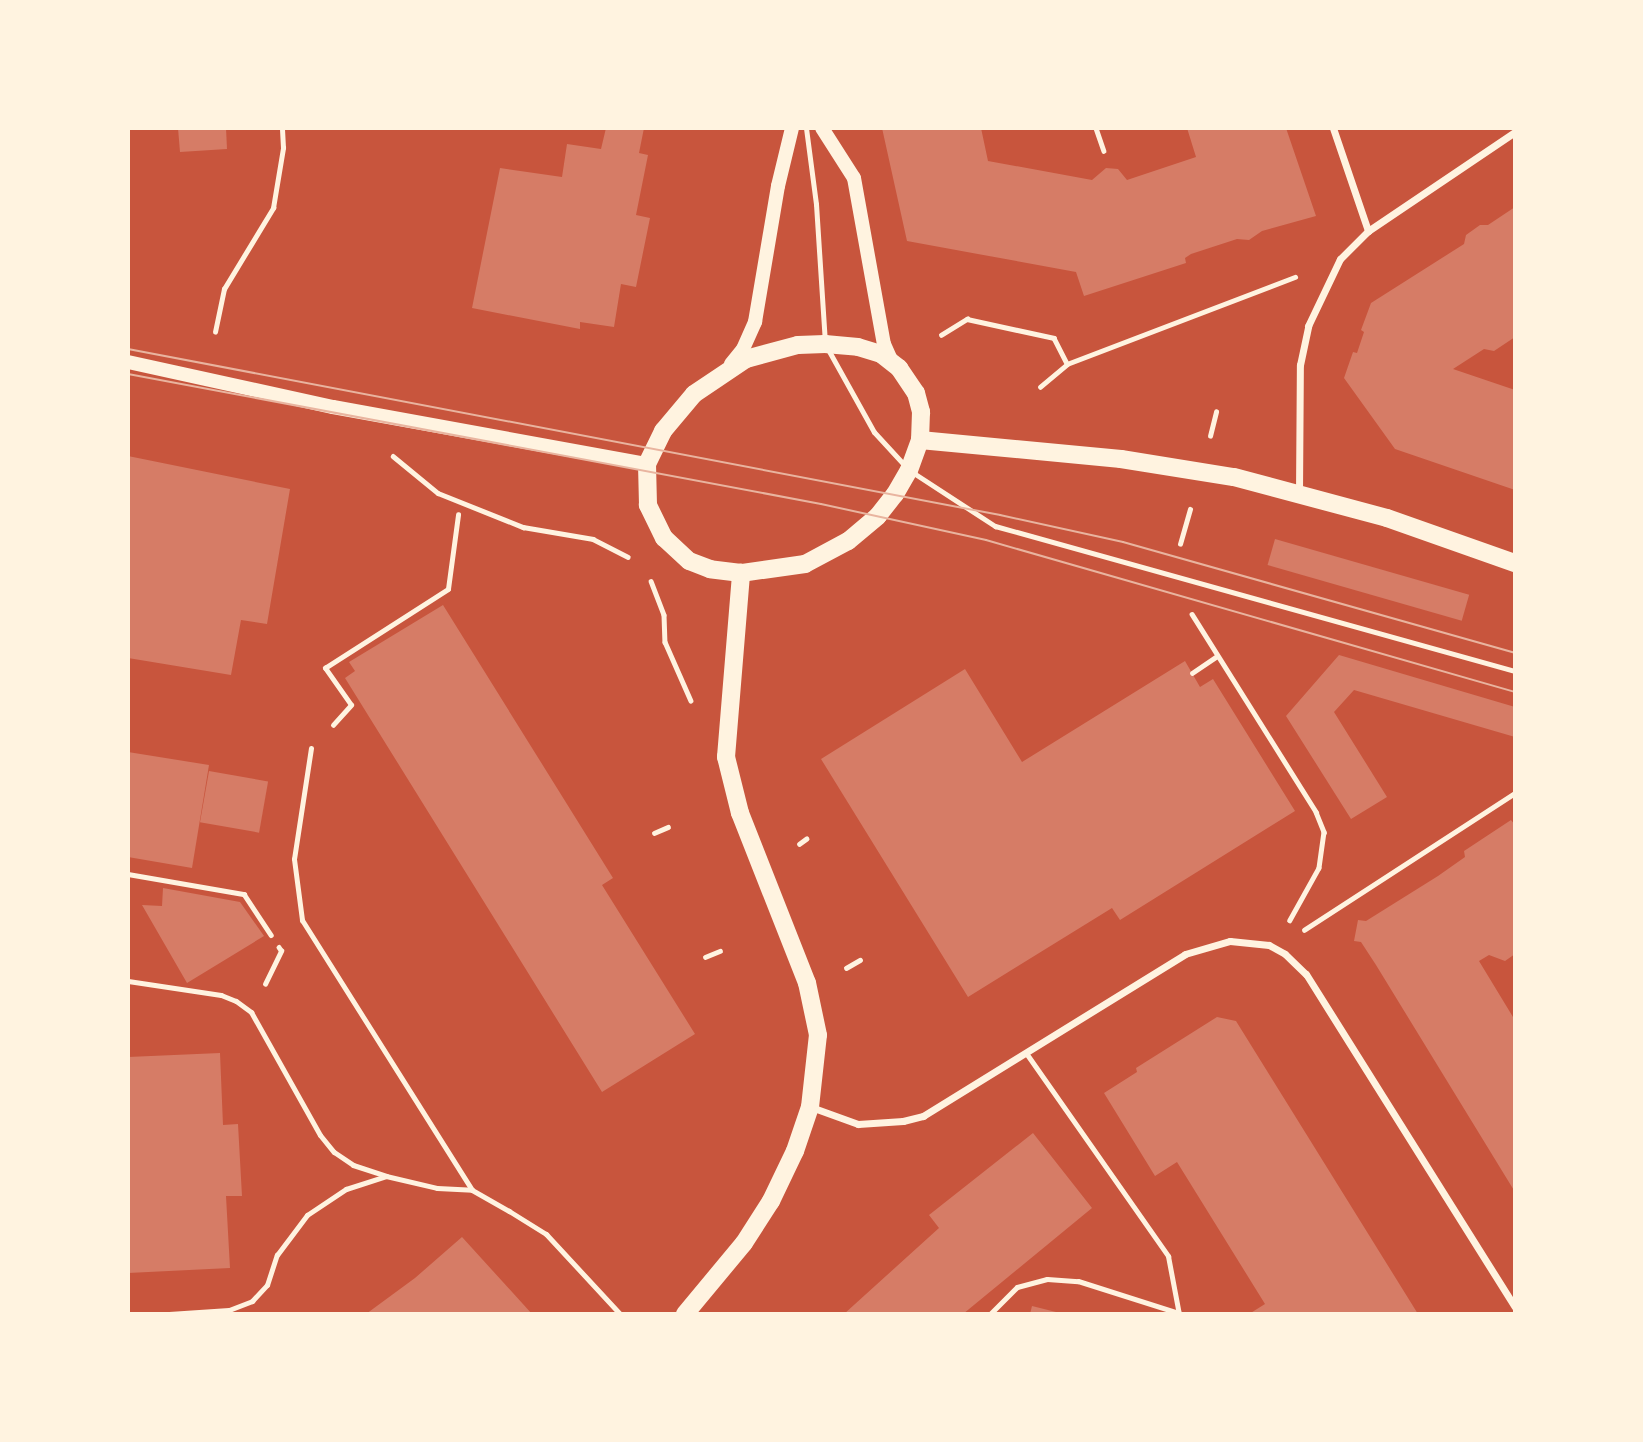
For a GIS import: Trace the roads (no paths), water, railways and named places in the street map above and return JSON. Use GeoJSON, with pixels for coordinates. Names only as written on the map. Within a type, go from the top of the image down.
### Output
{"type":"FeatureCollection","features":[{"type":"Feature","properties":{"kind":"main road"},"geometry":{"type":"LineString","coordinates":[[724,372],[739,355],[755,322],[778,186],[792,128]]}},
{"type":"Feature","properties":{"kind":"main road"},"geometry":{"type":"LineString","coordinates":[[822,128],[854,178],[884,344],[892,362],[916,393],[921,412],[920,440],[909,470],[878,516],[833,551],[789,569],[741,573],[698,566],[680,554],[664,538],[648,505],[647,464],[672,417],[694,394],[746,359],[772,351],[825,344],[868,349],[892,362]]}},
{"type":"Feature","properties":{"kind":"main road"},"geometry":{"type":"LineString","coordinates":[[128,362],[333,407],[647,464]]}},
{"type":"Feature","properties":{"kind":"main road"},"geometry":{"type":"LineString","coordinates":[[920,440],[1121,459],[1200,472],[1299,494],[1387,518],[1515,563]]}},
{"type":"Feature","properties":{"kind":"main road"},"geometry":{"type":"LineString","coordinates":[[685,1314],[729,1263],[771,1200],[795,1151],[810,1107],[818,1035],[807,983],[740,813],[726,758],[741,573]]}},
{"type":"Feature","properties":{"kind":"street"},"geometry":{"type":"LineString","coordinates":[[1333,128],[1368,231]]}},
{"type":"Feature","properties":{"kind":"street"},"geometry":{"type":"LineString","coordinates":[[1299,494],[1300,365],[1308,326],[1340,259],[1368,231],[1515,132]]}},
{"type":"Feature","properties":{"kind":"street"},"geometry":{"type":"LineString","coordinates":[[810,1107],[858,1124],[903,1121],[942,1105],[1185,954],[1216,942],[1240,940],[1273,947],[1306,974],[1515,1307]]}},
{"type":"Feature","properties":{"kind":"lane"},"geometry":{"type":"LineString","coordinates":[[806,128],[816,204],[825,344],[866,419],[886,447],[909,470],[995,526],[1515,671]]}},
{"type":"Feature","properties":{"kind":"lane"},"geometry":{"type":"LineString","coordinates":[[312,748],[294,859],[302,920],[472,1190],[546,1234],[620,1314]]}},
{"type":"Feature","properties":{"kind":"lane"},"geometry":{"type":"LineString","coordinates":[[128,981],[221,995],[236,1000],[251,1012],[320,1135],[344,1158],[386,1176],[437,1188],[472,1190]]}},
{"type":"Feature","properties":{"kind":"lane"},"geometry":{"type":"LineString","coordinates":[[990,1314],[1017,1287],[1047,1279],[1079,1281],[1179,1314],[1168,1256],[1026,1053]]}},
{"type":"Feature","properties":{"kind":"lane"},"geometry":{"type":"LineString","coordinates":[[169,1314],[229,1310],[252,1301],[267,1285],[277,1255],[307,1215],[346,1189],[386,1176]]}},
{"type":"Feature","properties":{"kind":"tram line"},"geometry":{"type":"LineString","coordinates":[[128,349],[1000,515],[1123,542],[1515,653]]}},
{"type":"Feature","properties":{"kind":"tram line"},"geometry":{"type":"LineString","coordinates":[[128,374],[821,504],[986,540],[1515,692]]}}]}
